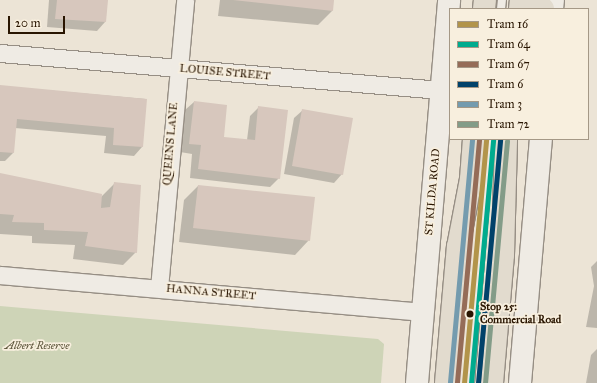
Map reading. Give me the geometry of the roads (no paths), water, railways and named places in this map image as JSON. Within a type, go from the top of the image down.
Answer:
[{"type":"main road","name":"ST KILDA ROAD","points":[[417,383],[446,91],[449,0]]},
{"type":"main road","points":[[535,0],[542,8]]},
{"type":"main road","points":[[446,383],[458,248],[471,179],[474,140]]},
{"type":"main road","points":[[492,383],[503,255],[506,140]]},
{"type":"main road","points":[[520,383],[541,140]]},
{"type":"street","name":"QUEENS LANE","points":[[159,288],[185,0]]},
{"type":"street","name":"LOUISE STREET","points":[[0,53],[446,91]]},
{"type":"street","name":"HANNA STREET","points":[[0,275],[423,312]]},
{"type":"lane","points":[[470,383],[490,140]]},
{"type":"tram line","name":"3","points":[[450,382],[472,140]]},
{"type":"tram line","name":"67","points":[[457,382],[479,140]]},
{"type":"tram line","name":"16","points":[[464,383],[486,140]]},
{"type":"tram line","name":"64","points":[[471,383],[493,140]]},
{"type":"tram line","name":"6","points":[[478,383],[500,140]]},
{"type":"tram line","name":"72","points":[[485,383],[507,141]]},
{"type":"place","name":"Stop 25: Commercial Road","points":[[470,314]]},
{"type":"park label","name":"Albert Reserve","points":[[37,346]]}]
